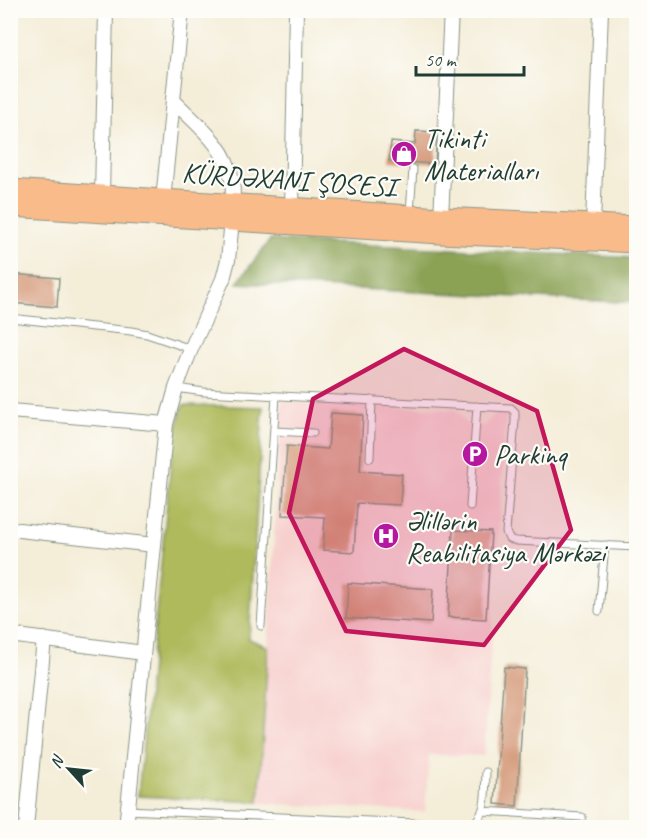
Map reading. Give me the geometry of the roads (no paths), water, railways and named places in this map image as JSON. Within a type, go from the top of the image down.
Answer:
[{"type":"main road","points":[[10,190],[163,200],[233,212],[440,233],[636,242]]},
{"type":"main road","points":[[10,206],[233,212],[292,208],[636,227]]},
{"type":"street","points":[[102,196],[106,10]]},
{"type":"street","points":[[163,200],[182,10]]},
{"type":"street","points":[[292,208],[296,10]]},
{"type":"street","points":[[441,218],[451,10]]},
{"type":"street","points":[[593,225],[601,10]]},
{"type":"street","points":[[126,828],[166,424],[191,349],[223,279],[228,260],[233,212],[232,179],[224,157],[215,142],[173,100]]},
{"type":"street","points":[[10,411],[166,424]]},
{"type":"street","points":[[10,529],[154,545]]},
{"type":"street","points":[[10,635],[143,653]]},
{"type":"street","points":[[26,828],[44,639]]},
{"type":"lane","points":[[410,216],[413,169]]},
{"type":"lane","points":[[10,318],[130,331],[147,334],[191,349]]},
{"type":"lane","points":[[177,388],[204,392],[511,408],[515,412],[506,532],[508,539],[636,547]]},
{"type":"lane","points":[[261,626],[276,396]]},
{"type":"lane","points":[[370,458],[372,400]]},
{"type":"lane","points":[[470,506],[477,406]]},
{"type":"lane","points":[[274,431],[313,433]]},
{"type":"lane","points":[[599,611],[605,545]]},
{"type":"lane","points":[[127,810],[459,825],[472,823],[482,811],[486,772]]},
{"type":"lane","points":[[482,811],[582,817]]},
{"type":"place","name":"Tikinti Materialları","points":[[404,154]]},
{"type":"place","name":"Parkinq","points":[[475,454]]},
{"type":"place","name":"Əlillərin Reabilitasiya Mərkəzi","points":[[386,536]]}]
